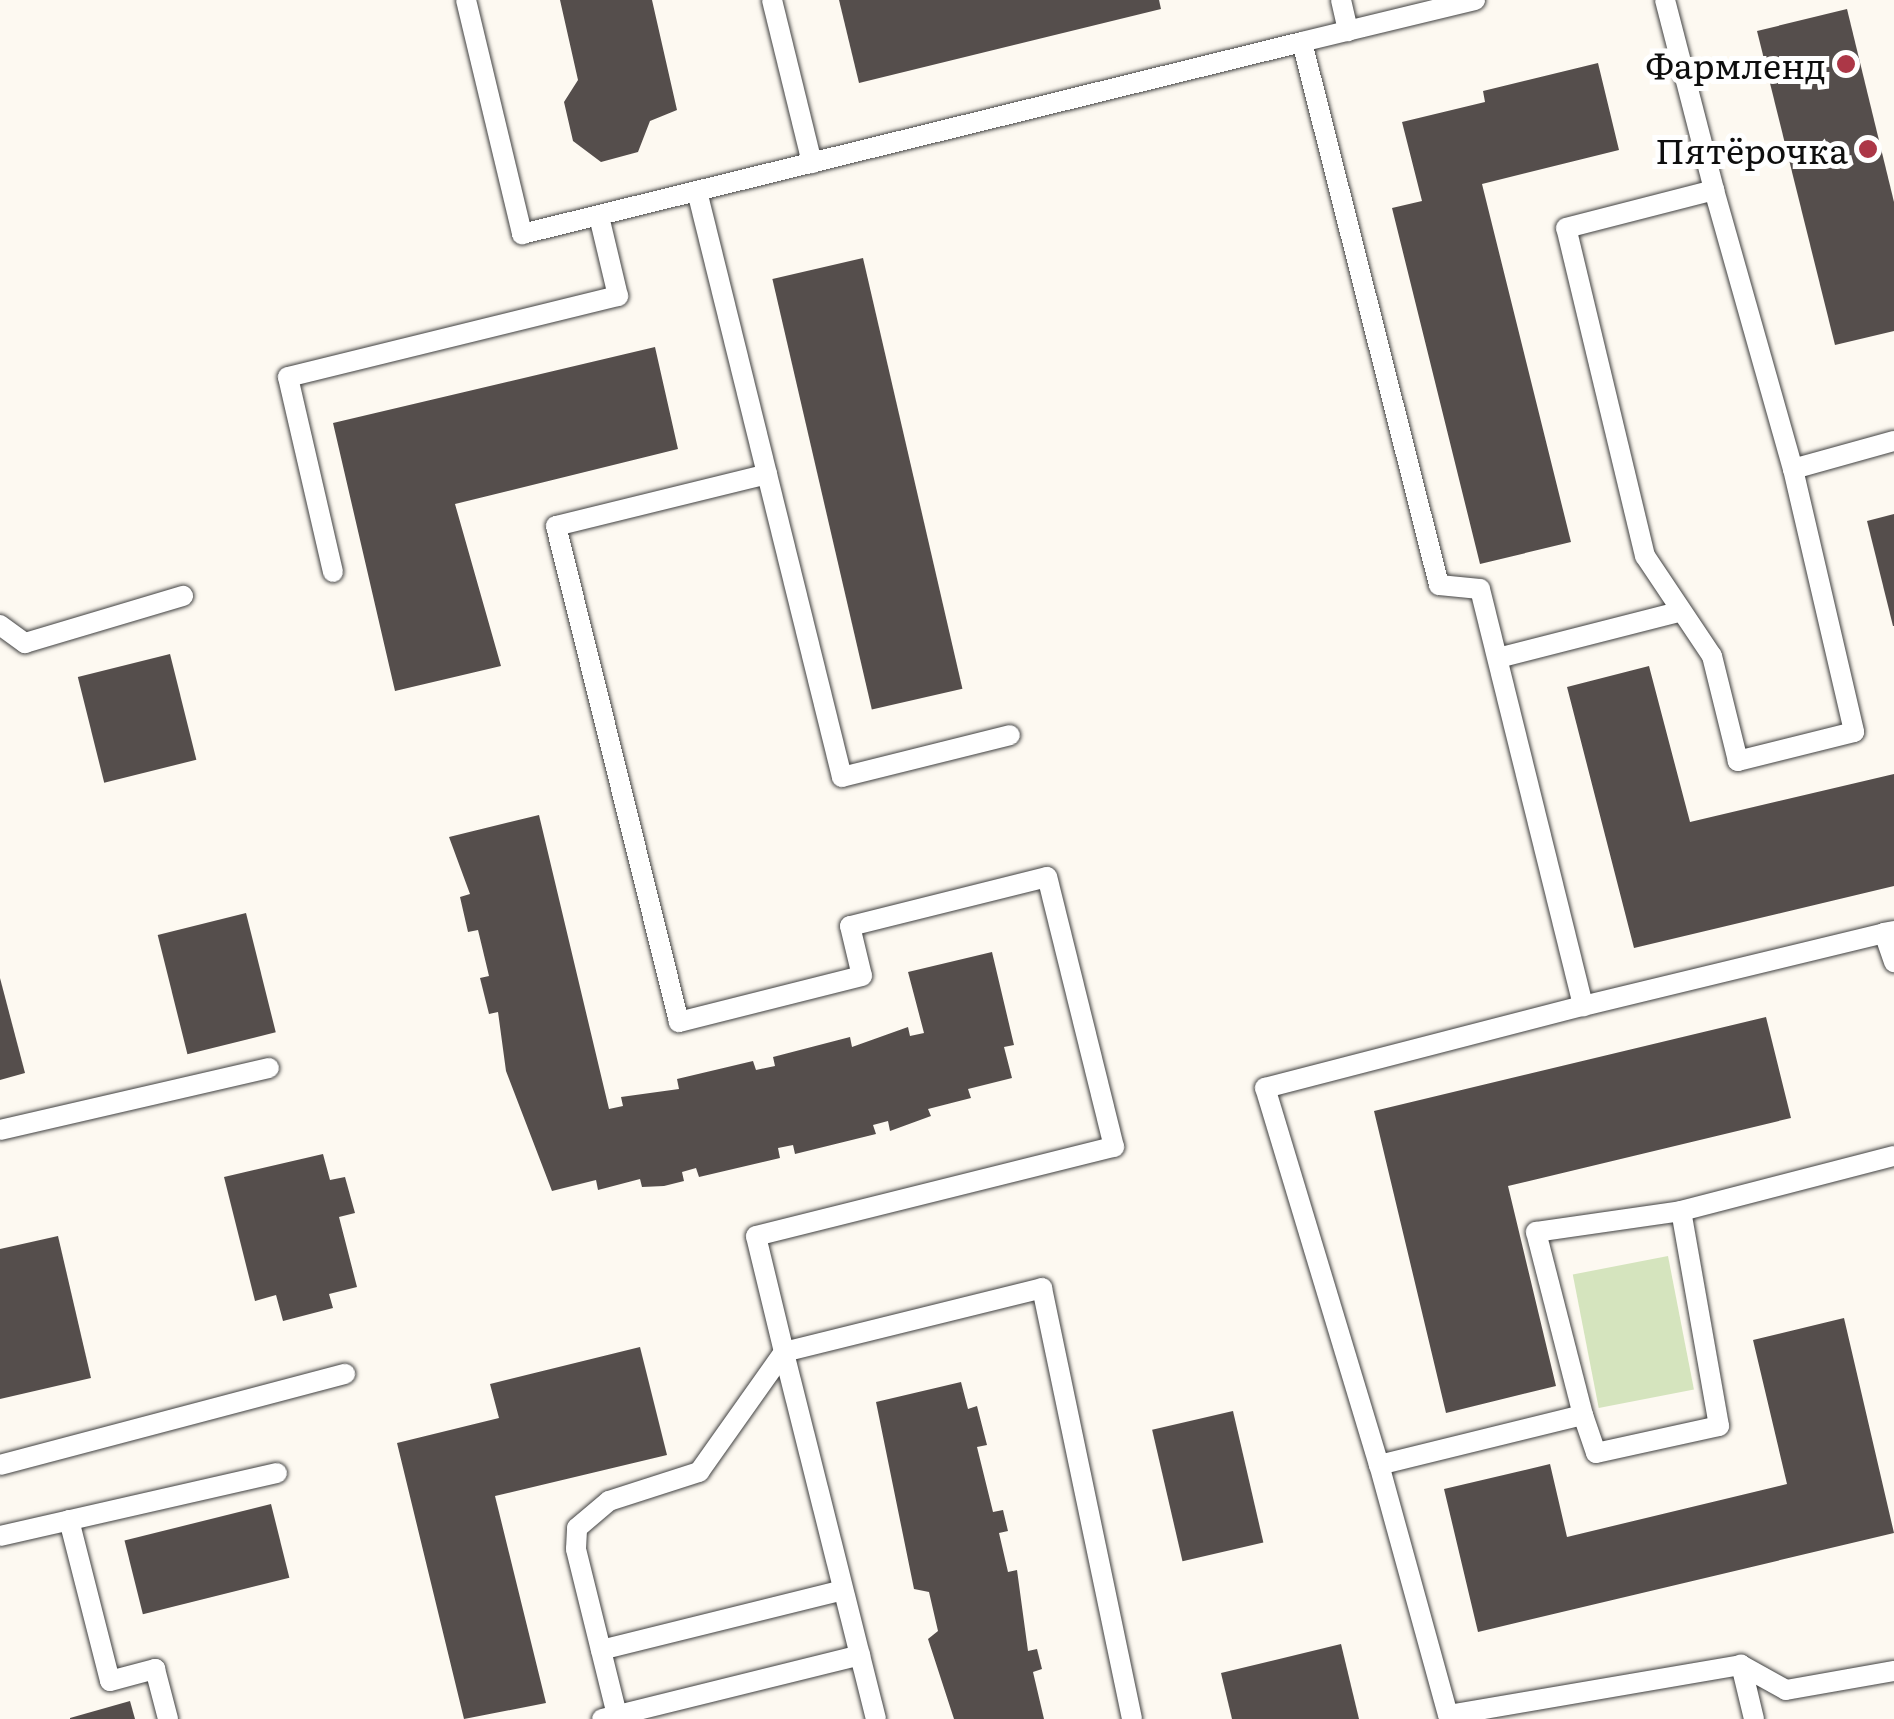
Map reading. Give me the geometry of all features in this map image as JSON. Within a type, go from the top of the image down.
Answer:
[{"type":"lane","points":[[466,0],[522,234],[1476,0]]},
{"type":"lane","points":[[772,0],[812,163]]},
{"type":"lane","points":[[1341,0],[1348,31]]},
{"type":"lane","points":[[1665,0],[1793,470],[1854,732],[1738,761],[1712,656],[1679,612],[1646,556],[1566,228],[1714,190]]},
{"type":"lane","points":[[1302,42],[1439,585],[1480,589],[1502,657],[1583,1006]]},
{"type":"lane","points":[[697,192],[842,777],[1010,736]]},
{"type":"lane","points":[[333,572],[288,378],[618,296],[600,216]]},
{"type":"lane","points":[[1793,470],[1894,442]]},
{"type":"lane","points":[[767,474],[556,526],[679,1022],[862,976],[850,926],[1047,877],[1114,1147],[756,1236],[876,1719]]},
{"type":"lane","points":[[0,625],[25,643],[183,596]]},
{"type":"lane","points":[[1502,657],[1679,612]]},
{"type":"lane","points":[[1894,962],[1889,932],[1265,1088],[1379,1464],[1448,1715],[1740,1665],[1786,1690],[1894,1672]]},
{"type":"lane","points":[[0,1130],[268,1068]]},
{"type":"lane","points":[[1682,1211],[1719,1426],[1596,1454],[1536,1232],[1682,1211],[1894,1156]]},
{"type":"lane","points":[[860,1655],[663,1712],[610,1717],[577,1528],[609,1501],[699,1472],[784,1352],[1042,1288],[1132,1719]]},
{"type":"lane","points":[[0,1465],[345,1374]]},
{"type":"lane","points":[[1379,1464],[1584,1414]]},
{"type":"lane","points":[[0,1536],[277,1473]]},
{"type":"lane","points":[[69,1520],[110,1680],[154,1669],[168,1719]]},
{"type":"lane","points":[[600,1650],[844,1590]]},
{"type":"lane","points":[[1740,1665],[1754,1719]]},
{"type":"green space","points":[[1668,1256],[1694,1390],[1599,1408],[1573,1275]]},
{"type":"building","points":[[560,0],[652,0],[677,110],[650,121],[638,152],[601,162],[573,141],[564,102],[578,80]]},
{"type":"building","points":[[839,0],[1159,0],[1161,9],[859,83]]},
{"type":"building","points":[[1847,9],[1894,202],[1894,331],[1835,345],[1757,31]]},
{"type":"building","points":[[1598,63],[1619,150],[1482,184],[1571,542],[1480,564],[1392,208],[1422,201],[1402,122],[1485,102],[1483,91]]},
{"type":"building","points":[[863,258],[962,689],[872,710],[772,279]]},
{"type":"building","points":[[655,347],[678,449],[455,504],[501,666],[395,691],[333,423]]},
{"type":"building","points":[[1894,514],[1894,626],[1893,626],[1867,521]]},
{"type":"building","points":[[170,654],[196,760],[104,783],[78,677]]},
{"type":"building","points":[[1649,666],[1690,822],[1894,774],[1894,886],[1634,948],[1567,687]]},
{"type":"building","points":[[539,815],[609,1109],[623,1106],[621,1097],[679,1089],[677,1079],[753,1061],[756,1070],[775,1066],[773,1057],[850,1037],[852,1047],[908,1027],[910,1036],[924,1033],[908,972],[992,952],[1014,1045],[1004,1047],[1012,1078],[968,1089],[971,1098],[928,1109],[931,1116],[890,1131],[888,1121],[873,1125],[876,1134],[795,1154],[793,1145],[778,1148],[780,1158],[699,1177],[696,1168],[682,1172],[684,1181],[664,1186],[642,1187],[640,1179],[598,1190],[596,1180],[552,1191],[506,1071],[498,1012],[489,1014],[480,978],[489,976],[478,930],[468,932],[460,897],[470,894],[449,837]]},
{"type":"building","points":[[246,913],[276,1032],[187,1054],[158,935]]},
{"type":"building","points":[[0,978],[25,1073],[0,1080]]},
{"type":"building","points":[[1766,1017],[1791,1118],[1508,1186],[1556,1386],[1446,1413],[1374,1111]]},
{"type":"building","points":[[323,1154],[330,1180],[345,1177],[355,1213],[339,1217],[357,1287],[329,1294],[333,1308],[283,1321],[276,1295],[255,1301],[224,1177]]},
{"type":"building","points":[[58,1236],[91,1378],[0,1399],[0,1249]]},
{"type":"building","points":[[1844,1318],[1894,1533],[1478,1632],[1444,1489],[1550,1464],[1567,1537],[1787,1484],[1753,1340]]},
{"type":"building","points":[[640,1347],[667,1455],[495,1496],[546,1703],[464,1719],[397,1443],[499,1418],[490,1384]]},
{"type":"building","points":[[961,1382],[968,1409],[977,1406],[987,1445],[977,1447],[993,1512],[1003,1510],[1008,1531],[999,1533],[1008,1572],[1017,1570],[1028,1651],[1037,1649],[1042,1669],[1033,1672],[1044,1719],[954,1719],[928,1639],[938,1631],[929,1592],[914,1589],[876,1402]]},
{"type":"building","points":[[1233,1411],[1263,1543],[1182,1561],[1152,1430]]},
{"type":"building","points":[[271,1504],[289,1578],[143,1614],[124,1541]]},
{"type":"building","points":[[1341,1644],[1359,1719],[1232,1719],[1221,1673]]},
{"type":"building","points":[[130,1701],[135,1719],[70,1719],[70,1718]]},
{"type":"place","name":"Фармленд","points":[[1846,64]]},
{"type":"place","name":"Пятёрочка","points":[[1868,149]]}]
